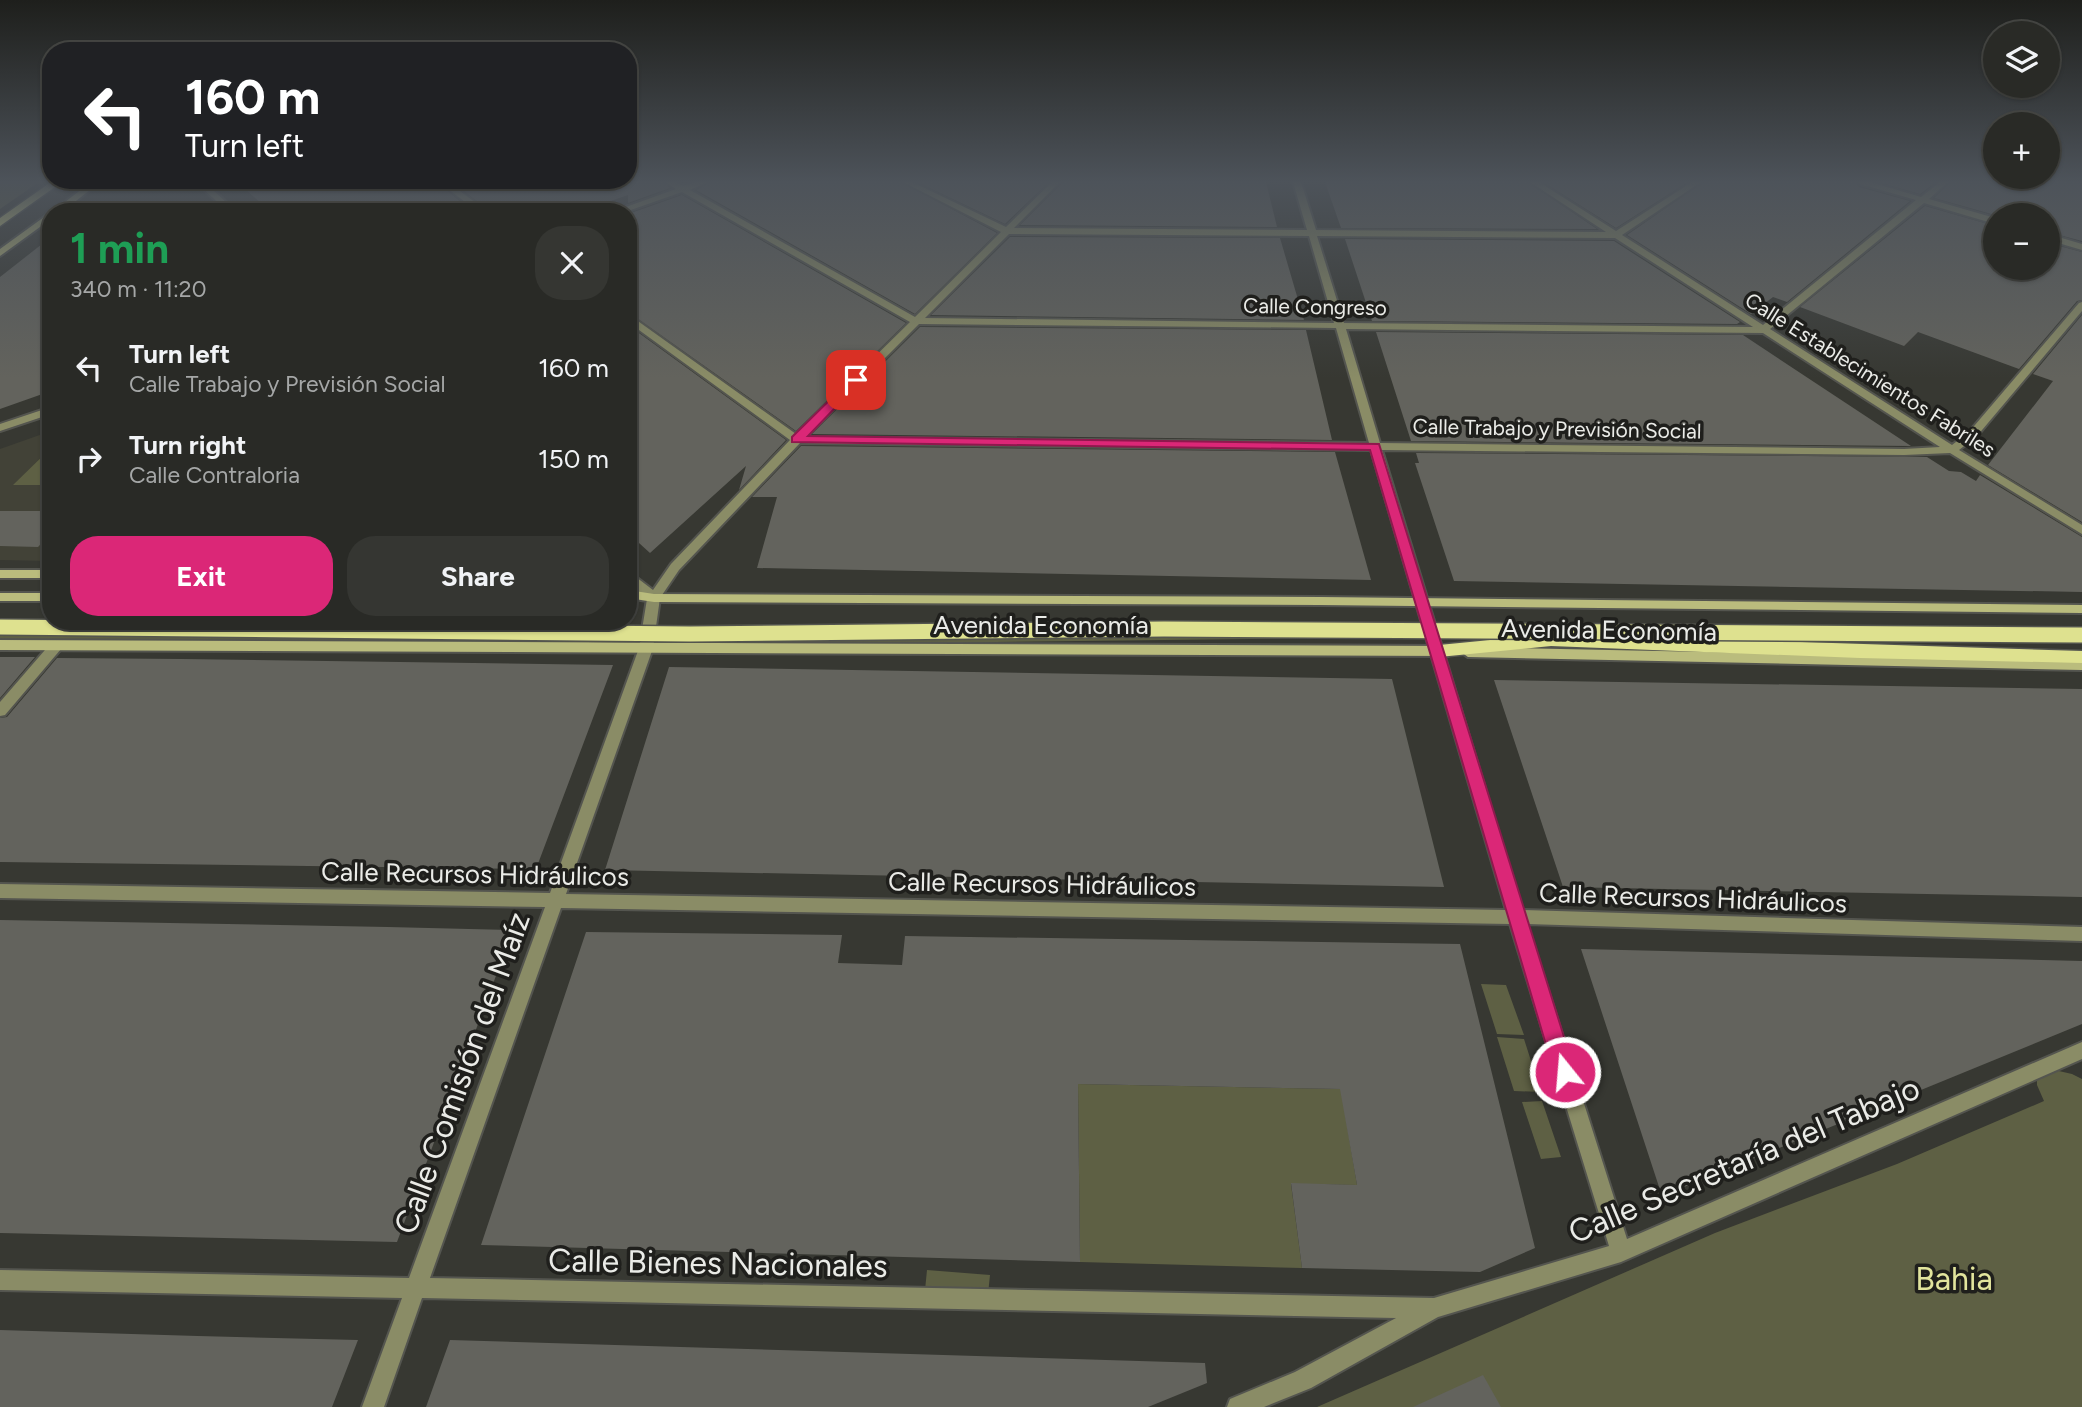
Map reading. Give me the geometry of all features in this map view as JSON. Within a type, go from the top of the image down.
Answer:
[{"type":"main road","points":[[0,574],[42,575]]},
{"type":"main road","points":[[0,597],[42,597]]},
{"type":"main road","name":"Avenida Economía","points":[[637,597],[2082,609]]},
{"type":"main road","points":[[0,627],[42,627]]},
{"type":"main road","points":[[290,630],[677,634],[1164,629],[2082,635]]},
{"type":"main road","points":[[1439,651],[1551,640],[1860,652],[2082,657]]},
{"type":"main road","name":"Avenida Economía","points":[[0,645],[1439,651],[2082,665]]},
{"type":"street","name":"Calle Congreso","points":[[786,248],[915,321],[1763,330]]},
{"type":"street","points":[[637,583],[654,598],[675,567],[797,440],[990,248]]},
{"type":"street","points":[[1318,248],[1516,917],[1622,1252]]},
{"type":"street","name":"Calle Establecimientos Fabriles","points":[[1636,248],[2082,530]]},
{"type":"street","points":[[1763,330],[1864,248]]},
{"type":"street","points":[[1952,450],[1973,434],[2082,305]]},
{"type":"street","points":[[637,324],[797,440]]},
{"type":"street","points":[[0,428],[42,414]]},
{"type":"street","name":"Calle Trabajo y Previsión Social","points":[[797,440],[1904,452],[1952,450]]},
{"type":"street","name":"Calle Comisión del Maíz","points":[[373,1407],[646,648],[654,598]]},
{"type":"street","points":[[0,711],[56,646]]},
{"type":"street","name":"Calle Recursos Hidráulicos","points":[[0,891],[1516,917],[2082,934]]},
{"type":"street","name":"Calle Secretaría del Tabajo","points":[[1238,1407],[1303,1380],[1434,1308],[1622,1252],[2082,1050]]},
{"type":"street","name":"Calle Bienes Nacionales","points":[[0,1280],[1434,1308]]},
{"type":"shaded area","points":[[42,434],[42,561],[0,560],[0,449]]},
{"type":"green space","points":[[42,457],[42,485],[13,485]]},
{"type":"green space","points":[[0,619],[42,619],[42,630],[637,630],[637,625],[1430,623],[1434,637],[636,646],[0,639]]},
{"type":"green space","points":[[1481,984],[1506,985],[1524,1035],[1497,1034]]},
{"type":"green space","points":[[1497,1037],[1524,1039],[1541,1092],[1514,1091]]},
{"type":"green space","name":"Bahia","points":[[2050,1069],[2082,1079],[2082,1407],[1317,1407],[1715,1233],[1897,1164],[2044,1101],[2037,1078]]},
{"type":"green space","points":[[1078,1084],[1341,1089],[1357,1185],[1291,1184],[1302,1268],[1080,1262]]},
{"type":"green space","points":[[1542,1101],[1561,1157],[1541,1159],[1522,1102]]},
{"type":"green space","points":[[927,1270],[990,1275],[987,1304],[924,1300]]},
{"type":"building","points":[[37,248],[42,248],[42,394],[0,409],[0,277]]},
{"type":"building","points":[[637,248],[774,248],[906,323],[796,431],[637,318]]},
{"type":"building","points":[[798,248],[982,248],[915,314]]},
{"type":"building","points":[[999,248],[1283,248],[1304,320],[931,315]]},
{"type":"building","points":[[1348,248],[1624,248],[1740,322],[1737,324],[1372,321]]},
{"type":"building","points":[[1647,248],[1853,248],[1787,302],[1773,297],[1751,314]]},
{"type":"building","points":[[1873,248],[1983,248],[1983,280],[2060,280],[2060,248],[2082,252],[2082,300],[2077,301],[2019,369],[1918,332],[1904,346],[1800,307]]},
{"type":"building","points":[[2082,315],[2082,522],[1988,465],[2053,381],[2033,374]]},
{"type":"building","points":[[920,327],[1306,330],[1332,440],[812,434]]},
{"type":"building","points":[[637,332],[786,440],[739,490],[746,466],[650,553],[637,541]]},
{"type":"building","points":[[1376,332],[1743,335],[1911,446],[1411,441]]},
{"type":"building","points":[[801,446],[1335,452],[1371,580],[757,568],[777,497],[752,497]]},
{"type":"building","points":[[1416,453],[1927,457],[1949,471],[1961,472],[1976,481],[1980,475],[2082,537],[2082,592],[1454,581],[1415,463],[1419,463]]},
{"type":"building","points":[[0,511],[42,511],[42,543],[38,547],[0,546]]},
{"type":"building","points":[[0,657],[35,657],[0,698]]},
{"type":"building","points":[[57,658],[613,665],[536,869],[0,862],[0,718],[7,717]]},
{"type":"building","points":[[669,667],[1392,679],[1444,887],[1039,879],[1023,881],[1008,878],[605,870]]},
{"type":"building","points":[[1494,680],[2082,689],[2082,897],[1563,887]]},
{"type":"building","points":[[0,920],[513,930],[397,1242],[0,1233]]},
{"type":"building","points":[[586,932],[842,935],[838,963],[902,965],[905,936],[1460,944],[1535,1248],[1480,1272],[1302,1268],[1291,1183],[1357,1185],[1340,1089],[1078,1084],[1080,1262],[481,1245]]},
{"type":"building","points":[[1581,949],[2082,961],[2082,1024],[1662,1196]]},
{"type":"building","points":[[0,1330],[358,1340],[332,1407],[0,1407]]},
{"type":"building","points":[[450,1340],[1205,1363],[1207,1383],[1148,1407],[426,1407]]},
{"type":"building","points":[[1483,1375],[1501,1407],[1413,1407]]},
{"type":"route","points":[[856,380],[797,440],[1375,446],[1565,1072]]}]
